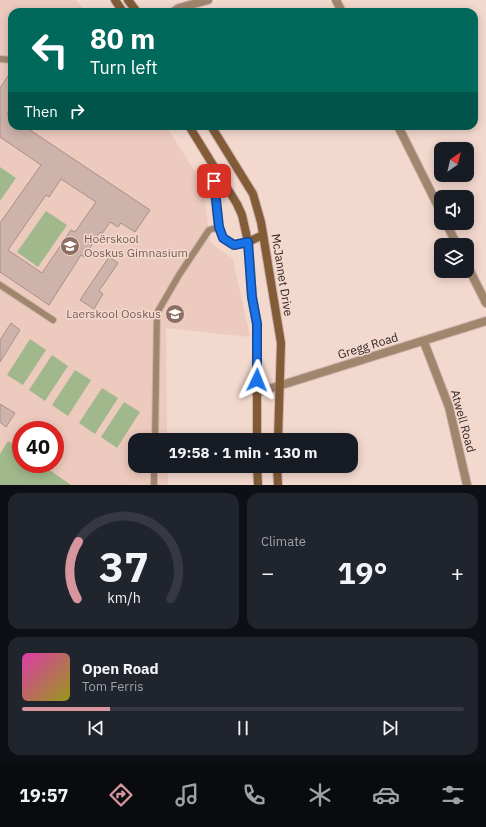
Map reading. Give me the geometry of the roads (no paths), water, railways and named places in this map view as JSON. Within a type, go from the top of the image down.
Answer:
[{"type":"street","points":[[179,8],[208,0]]},
{"type":"street","points":[[191,130],[226,185],[242,215],[248,242],[252,297],[257,324],[257,433]]},
{"type":"street","name":"McJannet Drive","points":[[213,130],[252,194],[263,235],[281,344],[278,433]]},
{"type":"street","points":[[400,130],[434,198]]},
{"type":"street","points":[[248,242],[263,235]]},
{"type":"street","points":[[474,278],[486,303]]},
{"type":"street","name":"Gregg Road","points":[[256,393],[281,384],[424,342],[486,321]]},
{"type":"street","name":"Atwell Road","points":[[424,342],[449,407],[467,485]]},
{"type":"street","points":[[257,473],[258,485]]},
{"type":"street","points":[[277,473],[278,485]]},
{"type":"lane","points":[[214,168],[219,227],[223,238],[234,245],[248,242]]},
{"type":"lane","points":[[155,433],[157,313],[179,274],[209,230],[219,227]]},
{"type":"lane","points":[[0,285],[53,320]]},
{"type":"lane","points":[[154,473],[154,485]]},
{"type":"place","name":"Hoërskool Ooskus Gimnasium","points":[[70,246]]},
{"type":"place","name":"Laerskool Ooskus","points":[[175,314]]}]
